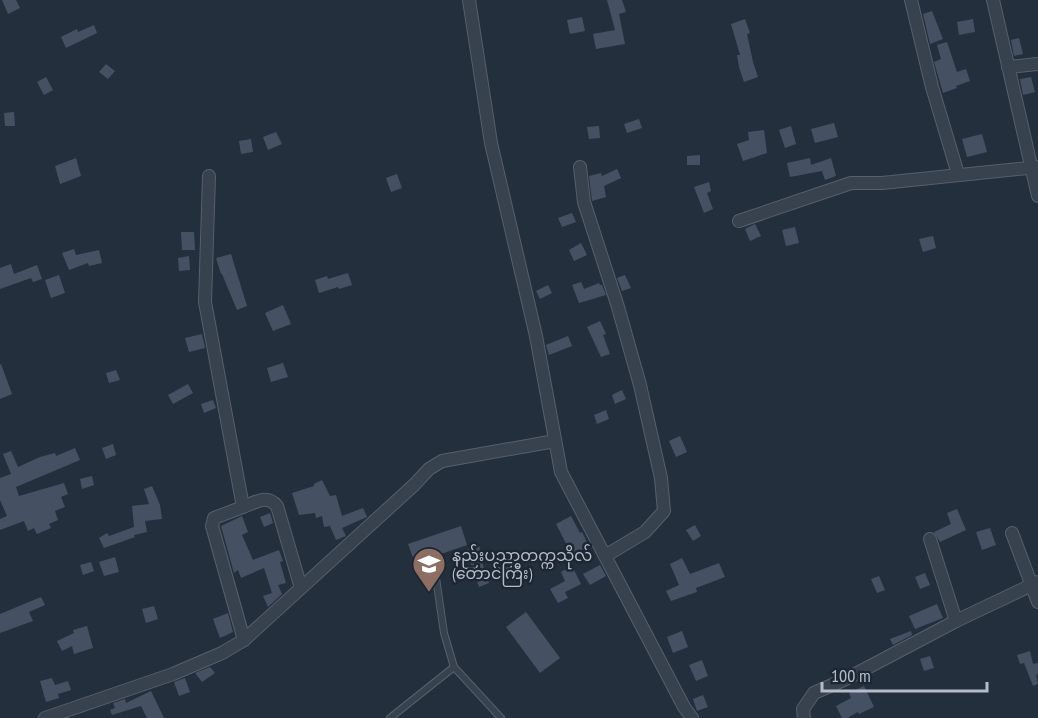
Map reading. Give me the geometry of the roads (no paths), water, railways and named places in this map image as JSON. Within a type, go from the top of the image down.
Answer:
[{"type":"street","points":[[469,0],[491,143],[537,336],[561,472],[684,707],[692,718]]},
{"type":"street","points":[[911,0],[929,76],[958,174]]},
{"type":"street","points":[[993,0],[1034,166],[1038,196]]},
{"type":"street","points":[[1008,67],[1038,64]]},
{"type":"street","points":[[739,221],[851,183],[882,183],[1034,166]]},
{"type":"street","points":[[580,167],[584,202],[640,385],[661,478],[664,511],[645,532],[605,556]]},
{"type":"street","points":[[209,176],[205,302],[243,507]]},
{"type":"street","points":[[45,718],[173,674],[222,653],[244,640],[429,469],[442,461],[555,441]]},
{"type":"street","points":[[244,640],[212,526],[214,518],[266,498],[272,500],[278,506],[300,588]]},
{"type":"street","points":[[1012,533],[1035,584],[1038,602]]},
{"type":"street","points":[[930,539],[956,621]]},
{"type":"street","points":[[804,718],[803,709],[814,693],[1035,584]]},
{"type":"lane","points":[[436,578],[444,633],[454,667],[501,718]]},
{"type":"lane","points":[[390,718],[454,667]]},
{"type":"place","name":"နည်းပညာတက္ကသိုလ် (တောင်ကြီး)","points":[[429,593]]}]
